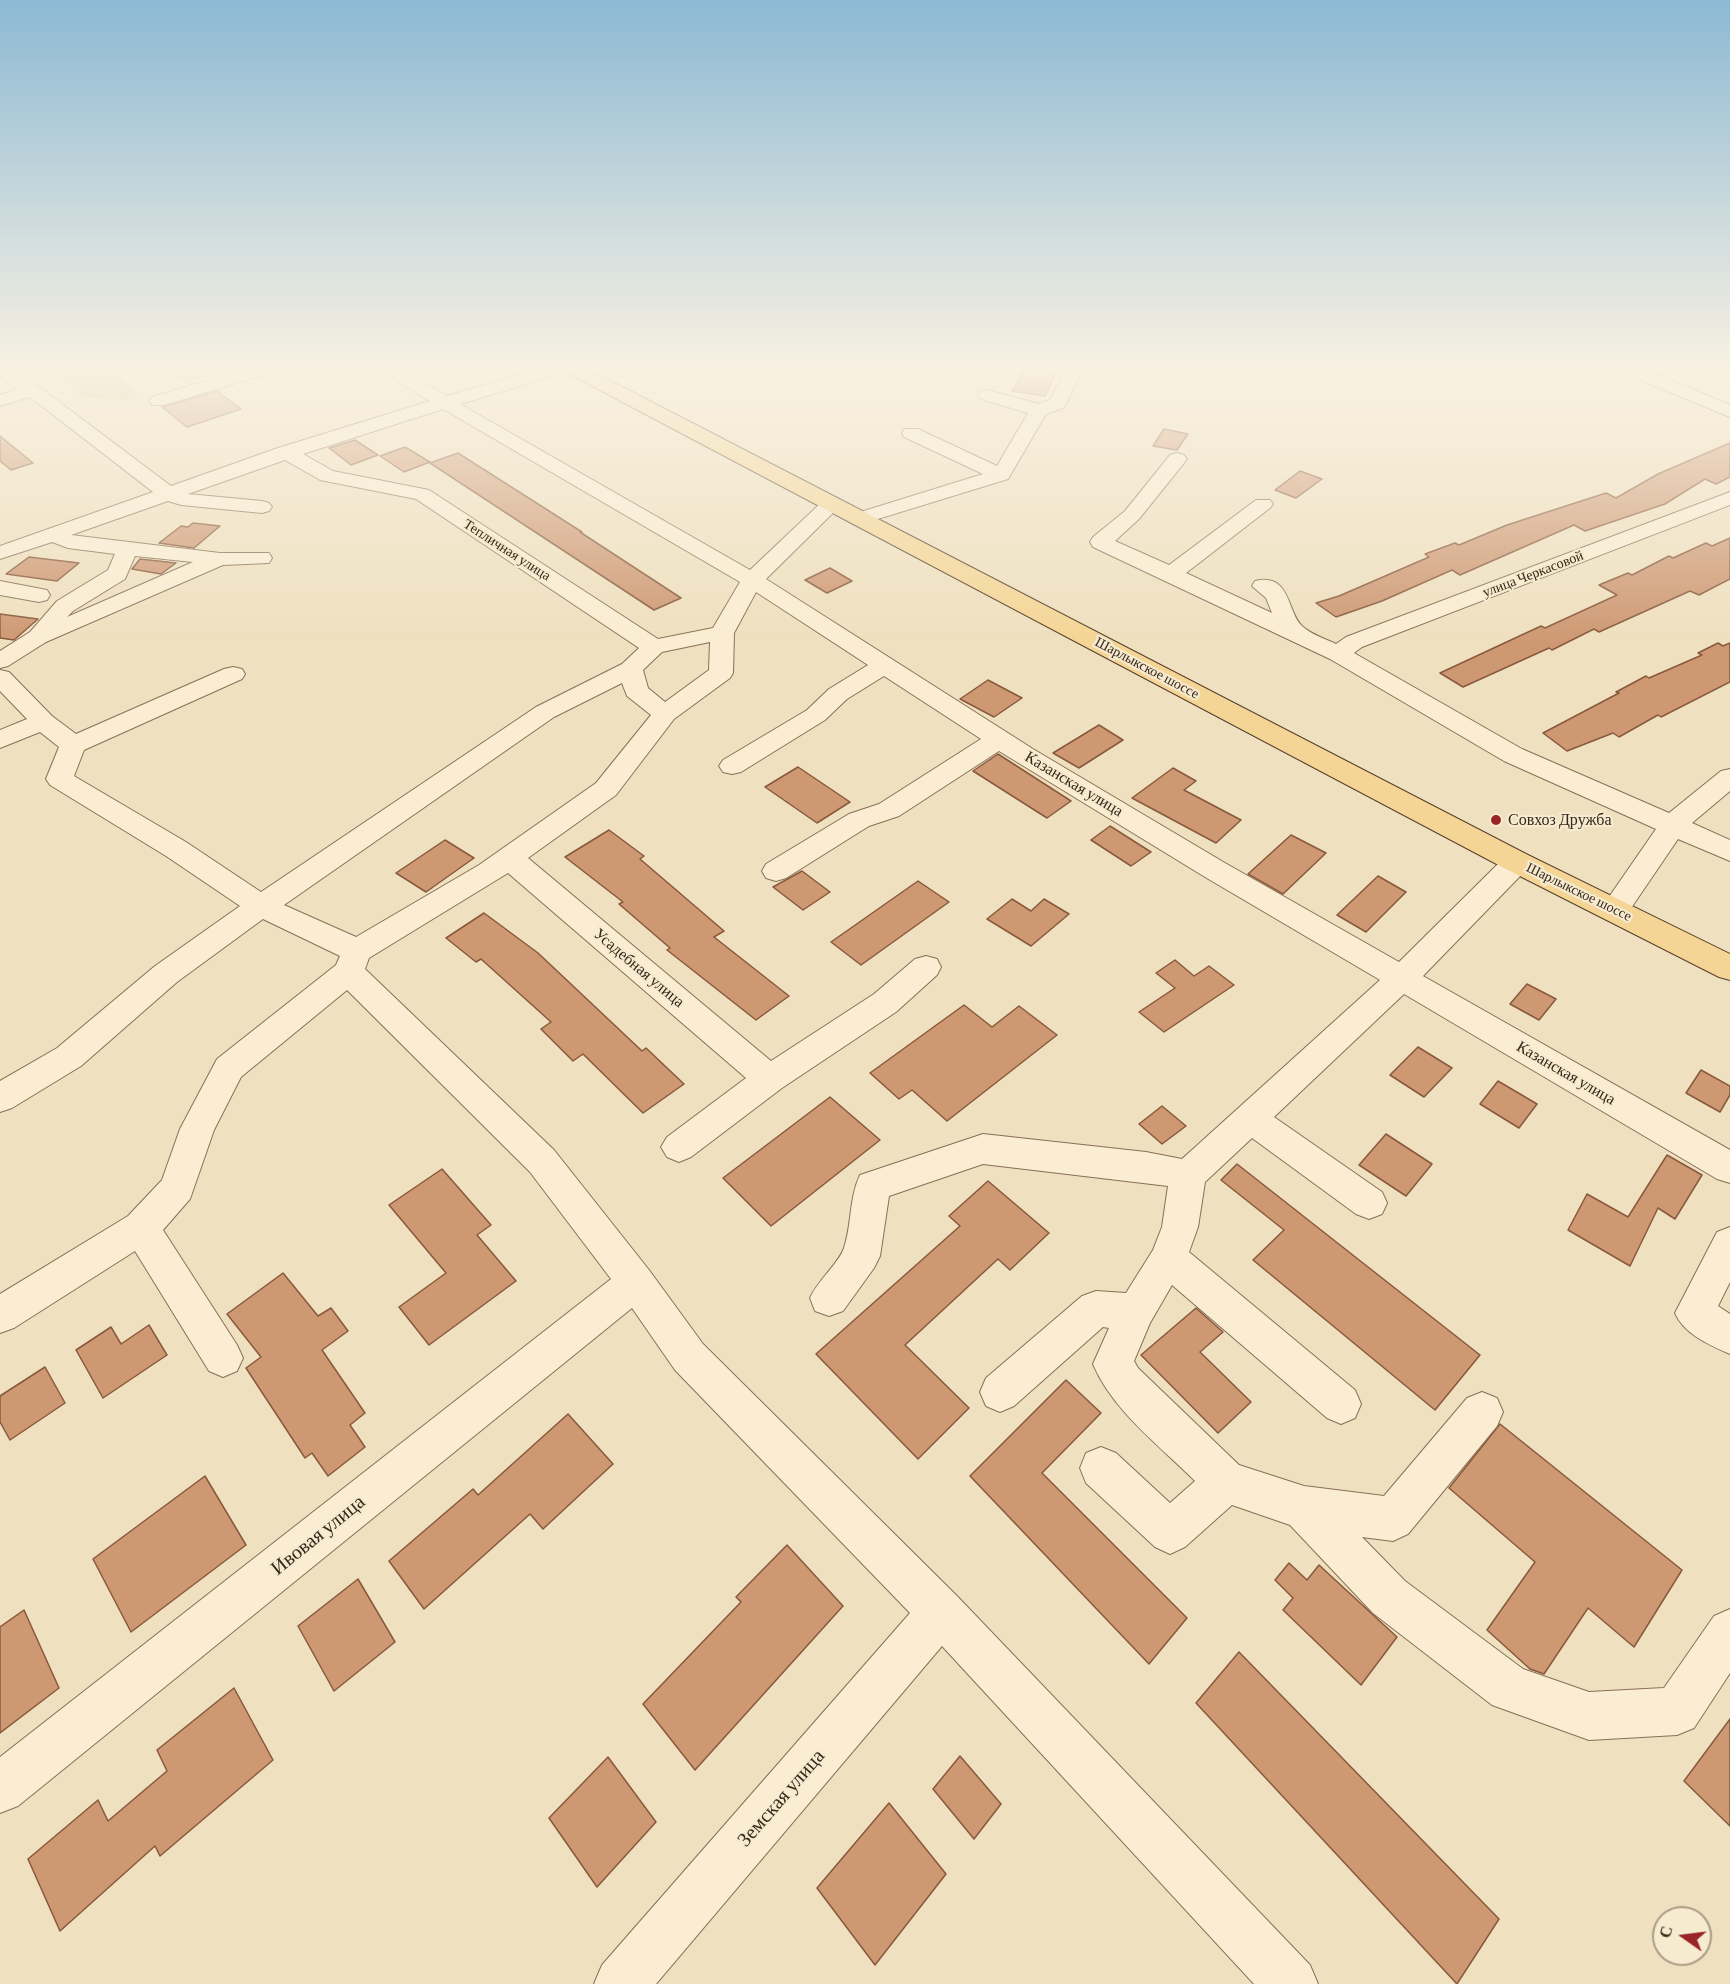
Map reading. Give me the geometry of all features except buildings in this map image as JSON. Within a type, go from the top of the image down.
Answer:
[{"type":"main road","name":"Шарлыкское шоссе","points":[[745,458],[1517,862],[1730,968]]},
{"type":"street","points":[[120,458],[167,494],[181,499],[262,507]]},
{"type":"street","points":[[0,553],[269,458]]},
{"type":"street","name":"Тепличная улица","points":[[295,458],[327,476],[422,494],[654,646]]},
{"type":"street","name":"Казанская улица","points":[[540,458],[752,580],[999,739],[1215,870],[1730,1168]]},
{"type":"street","points":[[963,458],[1002,476]]},
{"type":"street","points":[[861,518],[1002,476],[1012,458]]},
{"type":"street","points":[[1177,459],[1132,515],[1101,542],[1338,654],[1512,754],[1730,851]]},
{"type":"street","name":"улица Черкасовой","points":[[1338,654],[1354,642],[1730,498]]},
{"type":"street","points":[[0,1315],[141,1228],[177,1188],[197,1130],[229,1068],[352,961],[509,858],[606,789],[665,714],[721,673],[723,633],[752,580],[832,503]]},
{"type":"street","points":[[1171,574],[1263,504]]},
{"type":"street","points":[[54,534],[68,542],[220,559],[261,558]]},
{"type":"street","points":[[38,637],[65,606],[117,574],[128,547]]},
{"type":"street","points":[[0,661],[38,637],[220,559]]},
{"type":"street","points":[[117,574],[128,584],[154,588]]},
{"type":"street","points":[[1263,586],[1276,595],[1291,630]]},
{"type":"street","points":[[0,588],[39,595]]},
{"type":"street","points":[[0,1098],[69,1057],[166,974],[261,906],[545,712],[631,669],[654,646],[723,633]]},
{"type":"street","points":[[732,766],[816,715],[838,694],[885,665]]},
{"type":"street","points":[[631,669],[636,690],[665,714]]},
{"type":"street","points":[[233,674],[73,745],[59,779],[176,849],[261,906],[352,961],[542,1161],[636,1282],[689,1356],[941,1612],[1290,1984]]},
{"type":"street","points":[[0,677],[43,721],[73,745]]},
{"type":"street","points":[[0,740],[43,721]]},
{"type":"street","points":[[776,871],[859,820],[889,810],[999,739]]},
{"type":"street","points":[[1615,910],[1672,826],[1730,777]]},
{"type":"street","name":"Усадебная улица","points":[[509,858],[770,1079]]},
{"type":"street","points":[[1482,1412],[1393,1519],[1304,1508],[1226,1482],[1124,1382],[1113,1364],[1136,1312],[1168,1258],[1180,1227],[1188,1175],[1402,978],[1517,862]]},
{"type":"street","points":[[678,1147],[770,1079],[885,1003],[926,967]]},
{"type":"street","points":[[1239,1128],[1369,1203]]},
{"type":"street","points":[[828,1298],[861,1256],[873,1186],[983,1149],[1146,1167],[1188,1175]]},
{"type":"street","points":[[141,1228],[223,1358]]},
{"type":"street","points":[[1730,1244],[1694,1313],[1730,1335]]},
{"type":"street","points":[[1168,1258],[1341,1404]]},
{"type":"street","name":"Ивовая улица","points":[[0,1788],[636,1282]]},
{"type":"street","points":[[1000,1392],[1096,1309],[1136,1312]]},
{"type":"street","points":[[1101,1467],[1170,1532],[1226,1482]]},
{"type":"street","points":[[1304,1508],[1389,1597],[1509,1688],[1589,1716],[1677,1711],[1730,1632]]},
{"type":"street","name":"Земская улица","points":[[621,1984],[941,1612]]},
{"type":"place","name":"Совхоз Дружба","points":[[1496,820]]}]
